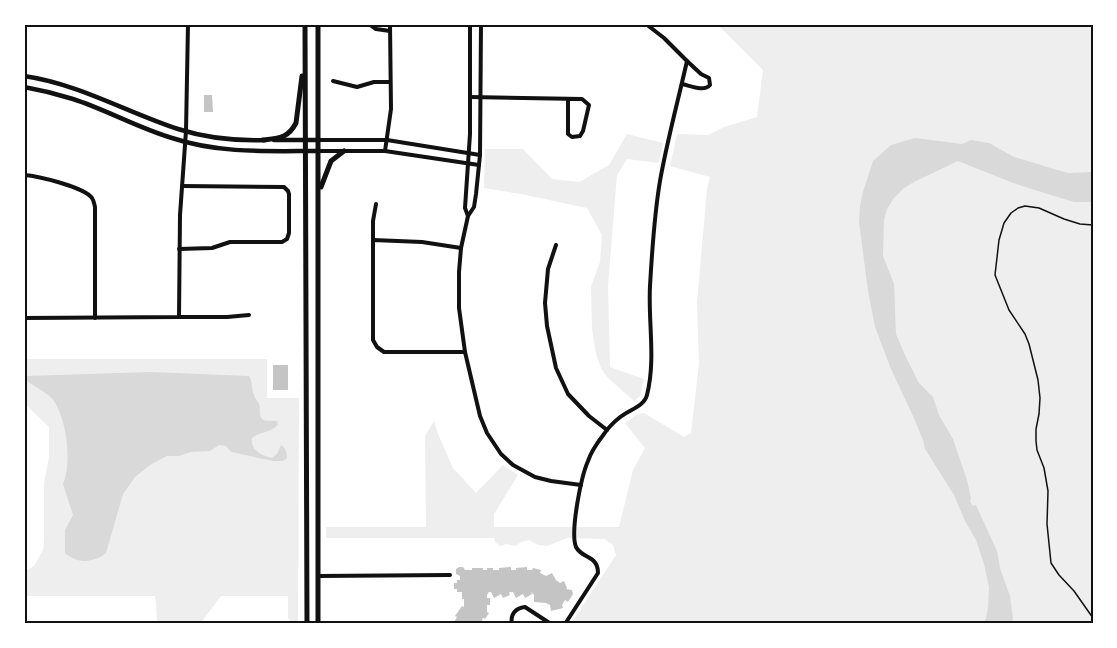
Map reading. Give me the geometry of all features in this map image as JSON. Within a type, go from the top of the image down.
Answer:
[{"type":"main road","points":[[305,24],[307,624]]},
{"type":"main road","points":[[318,24],[318,624]]},
{"type":"main road","points":[[263,140],[286,136],[296,123],[306,51]]},
{"type":"main road","points":[[319,192],[331,161],[344,151]]},
{"type":"street","points":[[180,317],[179,249],[186,131],[188,24]]},
{"type":"street","points":[[369,24],[376,29],[390,31]]},
{"type":"street","points":[[385,152],[391,109],[390,24]]},
{"type":"street","points":[[468,216],[465,208],[469,153],[470,24]]},
{"type":"street","points":[[481,24],[480,155],[474,207],[468,216],[461,248],[459,279],[459,308],[465,352],[480,416],[492,442],[501,454],[513,465],[536,477],[581,485]]},
{"type":"street","points":[[646,24],[701,74],[709,78],[710,85],[704,89],[682,84]]},
{"type":"street","points":[[566,624],[598,573],[595,562],[576,546],[574,531],[581,485],[588,460],[607,430],[620,417],[642,404],[647,395],[652,355],[650,286],[660,181],[687,61]]},
{"type":"street","points":[[24,76],[59,84],[168,126],[218,138],[387,140],[480,155]]},
{"type":"street","points":[[333,81],[357,87],[374,82],[390,82]]},
{"type":"street","points":[[24,87],[58,94],[160,134],[204,146],[241,151],[385,152],[479,165]]},
{"type":"street","points":[[470,97],[582,99],[589,105],[580,136],[572,137],[567,134],[567,99]]},
{"type":"street","points":[[98,109],[102,99]]},
{"type":"street","points":[[24,175],[55,181],[87,194],[94,201],[95,318]]},
{"type":"street","points":[[179,249],[212,248],[230,242],[282,242],[289,233],[289,194],[284,187],[182,186]]},
{"type":"street","points":[[376,204],[373,240],[374,340],[377,347],[384,352],[465,352]]},
{"type":"street","points":[[373,240],[422,242],[461,248]]},
{"type":"street","points":[[556,245],[548,269],[545,303],[547,326],[556,368],[568,394],[589,416],[607,430]]},
{"type":"street","points":[[24,318],[249,315]]},
{"type":"street","points":[[306,439],[317,439]]},
{"type":"street","points":[[318,576],[450,575]]},
{"type":"street","points":[[512,624],[511,619],[514,612],[525,607],[551,624]]},
{"type":"path","points":[[1093,225],[1064,219],[1039,208],[1025,206],[1018,208],[1004,223],[999,240],[995,275],[1009,310],[1020,325],[1029,344],[1038,380],[1040,398],[1036,441],[1048,491],[1047,525],[1051,562],[1093,618]]},
{"type":"shaded area","points":[[717,24],[1093,24],[1093,624],[571,624],[616,555],[613,545],[604,539],[567,538],[547,546],[538,545],[529,540],[516,546],[506,544],[500,546],[494,538],[326,538],[326,527],[426,527],[425,436],[434,421],[453,468],[476,493],[503,465],[518,475],[494,514],[494,527],[619,527],[633,470],[645,448],[625,423],[638,414],[644,413],[684,437],[691,433],[699,363],[697,302],[710,177],[670,166],[677,134],[708,135],[724,127],[757,117],[763,70]]},
{"type":"shaded area","points":[[627,134],[663,143],[659,163],[627,159],[617,175],[608,286],[610,367],[644,379],[640,396],[634,401],[607,377],[596,354],[592,329],[591,286],[600,262],[602,235],[587,208],[484,188],[485,149],[523,149],[552,179],[579,182],[609,165]]},
{"type":"shaded area","points":[[915,138],[962,144],[971,140],[989,143],[1014,157],[1068,173],[1093,172],[1093,202],[1074,202],[1013,183],[958,161],[904,188],[887,209],[884,220],[883,256],[894,284],[896,334],[919,383],[933,397],[939,415],[953,439],[967,480],[970,502],[973,506],[976,505],[997,551],[1000,568],[1010,596],[1012,624],[983,624],[988,608],[989,587],[976,540],[954,495],[925,449],[875,327],[859,222],[860,206],[873,161],[891,145]]},
{"type":"shaded area","points":[[24,359],[267,359],[267,398],[299,398],[298,624],[291,624],[288,618],[288,596],[221,596],[200,624],[157,624],[155,596],[24,596],[24,572],[34,566],[43,550],[44,483],[49,457],[49,427],[24,403]]},
{"type":"shaded area","points":[[150,372],[249,376],[254,396],[260,406],[262,419],[277,421],[278,424],[273,429],[252,438],[253,446],[261,454],[272,458],[277,454],[281,445],[286,451],[287,458],[283,461],[273,461],[231,452],[226,446],[219,445],[210,451],[167,456],[150,465],[135,477],[123,494],[106,553],[96,559],[86,561],[70,557],[65,553],[65,530],[73,515],[63,484],[68,454],[65,431],[54,401],[26,378],[27,376]]},
{"type":"building","points":[[204,95],[212,95],[213,112],[204,112]]},
{"type":"building","points":[[273,365],[288,365],[288,390],[273,390]]},
{"type":"building","points":[[459,567],[465,570],[493,568],[493,570],[499,570],[499,568],[511,567],[511,570],[516,570],[516,568],[527,567],[527,570],[532,570],[533,568],[541,570],[540,573],[546,576],[552,573],[560,583],[564,581],[566,589],[572,590],[573,594],[568,602],[565,600],[563,608],[551,611],[550,605],[534,602],[534,595],[531,592],[532,594],[525,598],[523,594],[516,598],[513,592],[509,592],[510,595],[503,598],[501,594],[494,598],[489,592],[487,598],[490,598],[490,605],[487,605],[487,612],[489,613],[485,619],[483,618],[482,624],[453,624],[457,617],[455,616],[462,606],[464,607],[462,592],[454,589],[454,583],[460,580],[460,576],[456,574],[456,569]]}]
